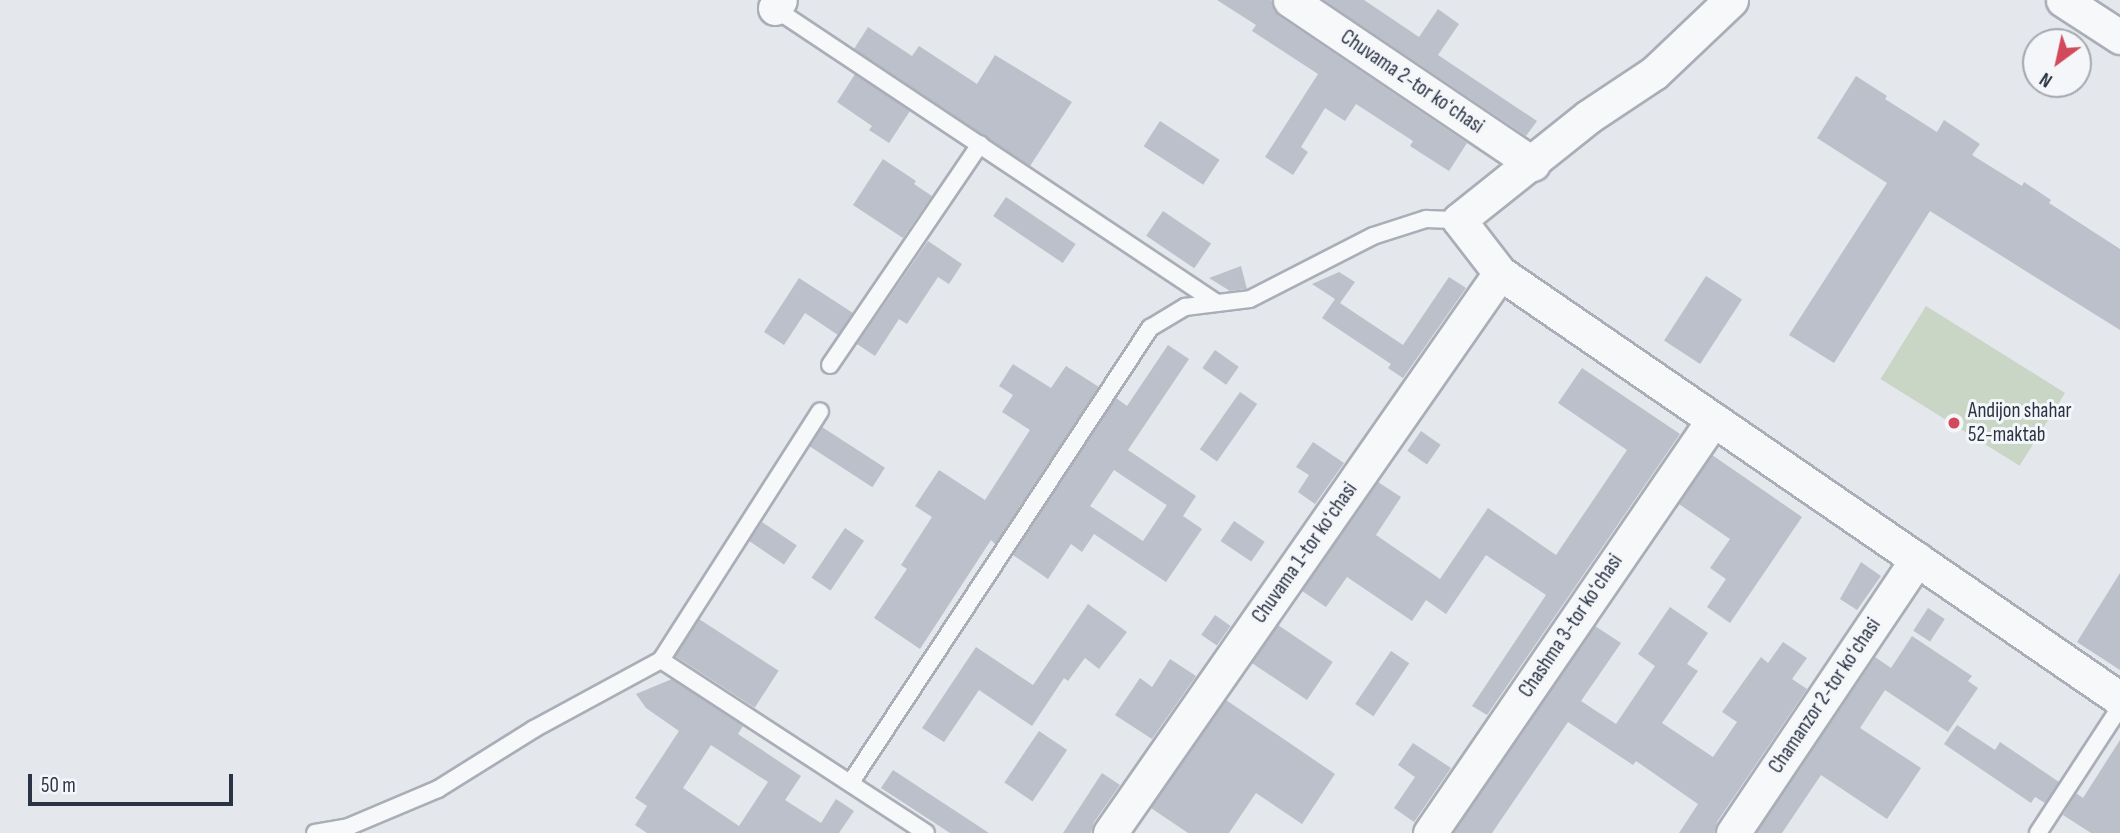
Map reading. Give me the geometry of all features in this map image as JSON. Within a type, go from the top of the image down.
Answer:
[{"type":"street","name":"Chuvama 2-tor koʻchasi","points":[[1290,0],[1533,164]]},
{"type":"street","points":[[1731,0],[1654,73],[1588,117],[1533,164],[1459,220],[1500,273],[2120,699]]},
{"type":"street","points":[[2063,0],[2120,37]]},
{"type":"street","name":"Chuvama 1-tor koʻchasi","points":[[1110,833],[1500,273]]},
{"type":"street","name":"Chashma 3-tor koʻchasi","points":[[1430,833],[1713,420]]},
{"type":"street","name":"Chamanzor 2-tor koʻchasi","points":[[1733,833],[1917,559]]},
{"type":"lane","points":[[772,3],[1217,303]]},
{"type":"lane","points":[[830,365],[980,144]]},
{"type":"lane","points":[[851,782],[1150,328],[1185,307],[1250,299],[1373,236],[1426,219],[1459,220]]},
{"type":"lane","points":[[315,833],[348,827],[438,789],[534,729],[661,660],[820,411]]},
{"type":"lane","points":[[661,660],[926,833]]},
{"type":"lane","points":[[2038,833],[2120,707]]},
{"type":"green space","points":[[1926,306],[2065,393],[2020,466],[1880,379]]},
{"type":"building","points":[[1217,0],[1271,0],[1279,16],[1467,143],[1449,171],[1410,146],[1413,141],[1356,104],[1345,121],[1325,108],[1301,147],[1308,152],[1293,175],[1265,157],[1318,74],[1252,31],[1256,25]]},
{"type":"building","points":[[1324,0],[1364,0],[1419,37],[1438,9],[1459,24],[1438,55],[1537,121],[1526,136]]},
{"type":"building","points":[[868,27],[912,56],[919,46],[977,84],[995,55],[1072,102],[1030,166],[854,49]]},
{"type":"building","points":[[855,74],[910,111],[889,143],[869,130],[872,126],[837,102]]},
{"type":"building","points":[[1856,76],[1887,96],[1885,99],[1937,132],[1944,120],[1980,144],[1972,155],[2022,186],[2024,182],[2051,200],[2049,203],[2120,249],[2120,330],[1930,211],[1834,363],[1789,335],[1887,183],[1817,138]]},
{"type":"building","points":[[1160,121],[1220,160],[1203,185],[1144,146]]},
{"type":"building","points":[[883,159],[916,181],[914,184],[932,196],[903,238],[853,205]]},
{"type":"building","points":[[1006,197],[1076,244],[1063,263],[993,216]]},
{"type":"building","points":[[1163,211],[1211,243],[1194,268],[1146,236]]},
{"type":"building","points":[[928,241],[962,264],[949,284],[938,277],[907,324],[899,319],[875,356],[857,344]]},
{"type":"building","points":[[1241,266],[1247,289],[1230,291],[1209,278]]},
{"type":"building","points":[[1339,272],[1355,282],[1340,303],[1403,345],[1449,277],[1466,288],[1403,378],[1388,368],[1391,364],[1322,318],[1335,299],[1312,284]]},
{"type":"building","points":[[1706,276],[1742,299],[1700,364],[1664,341]]},
{"type":"building","points":[[799,278],[853,313],[838,335],[805,313],[784,345],[764,332]]},
{"type":"building","points":[[1168,345],[1189,359],[1128,450],[1196,496],[1183,516],[1202,529],[1166,582],[1094,534],[1082,552],[1071,544],[1048,579],[1013,555],[1116,398],[1127,406]],"holes":[[[1114,470],[1167,505],[1143,541],[1090,506]]]},
{"type":"building","points":[[1215,350],[1239,367],[1226,385],[1202,368]]},
{"type":"building","points":[[1013,364],[1051,388],[1066,366],[1099,387],[995,544],[991,540],[920,649],[874,618],[907,569],[901,565],[932,517],[915,506],[939,470],[985,500],[1030,430],[1002,412],[1013,395],[999,386]]},
{"type":"building","points":[[1582,368],[1680,434],[1487,715],[1472,706],[1546,595],[1486,555],[1446,614],[1426,600],[1412,621],[1347,577],[1326,607],[1302,591],[1378,482],[1401,497],[1376,535],[1440,579],[1488,508],[1556,555],[1627,450],[1558,403]]},
{"type":"building","points":[[1240,392],[1257,404],[1217,461],[1200,449]]},
{"type":"building","points":[[822,427],[885,468],[872,487],[809,446]]},
{"type":"building","points":[[1421,431],[1441,445],[1427,464],[1407,451]]},
{"type":"building","points":[[1313,442],[1344,463],[1315,504],[1298,492],[1309,475],[1296,467]]},
{"type":"building","points":[[1712,455],[1802,517],[1730,623],[1707,607],[1726,579],[1710,568],[1730,539],[1679,504]]},
{"type":"building","points":[[1234,521],[1265,542],[1251,562],[1221,541]]},
{"type":"building","points":[[762,522],[797,545],[784,565],[749,541]]},
{"type":"building","points":[[845,528],[864,541],[831,591],[811,578]]},
{"type":"building","points":[[1861,562],[1881,576],[1857,610],[1840,599]]},
{"type":"building","points":[[2120,573],[2120,670],[2077,642]]},
{"type":"building","points":[[1088,604],[1127,632],[1099,669],[1085,658],[1068,681],[1064,678],[1032,726],[979,690],[944,742],[922,728],[976,647],[1033,685]]},
{"type":"building","points":[[1670,607],[1708,633],[1687,664],[1698,671],[1662,723],[1713,757],[1737,722],[1722,712],[1761,657],[1768,663],[1783,642],[1807,658],[1792,679],[1807,689],[1717,822],[1714,833],[1679,833],[1698,804],[1636,761],[1633,765],[1568,722],[1492,833],[1453,833],[1595,626],[1621,643],[1581,701],[1616,724],[1655,666],[1638,654]]},
{"type":"building","points":[[1928,608],[1945,619],[1930,642],[1913,631]]},
{"type":"building","points":[[1215,615],[1231,626],[1217,646],[1201,635]]},
{"type":"building","points":[[699,619],[779,671],[755,708],[675,656]]},
{"type":"building","points":[[1278,625],[1333,662],[1307,700],[1252,663]]},
{"type":"building","points":[[1912,636],[1972,676],[1968,681],[1978,688],[1948,732],[1885,690],[1860,728],[1921,768],[1887,819],[1821,775],[1782,833],[1756,833],[1875,657],[1891,668]]},
{"type":"building","points":[[1391,651],[1409,663],[1373,716],[1355,704]]},
{"type":"building","points":[[1170,659],[1196,676],[1152,739],[1115,715],[1140,678],[1152,687]]},
{"type":"building","points":[[672,679],[743,726],[738,734],[801,776],[785,800],[821,823],[836,799],[854,811],[839,833],[647,833],[635,825],[647,806],[635,798],[679,731],[646,708],[636,694]],"holes":[[[711,745],[768,782],[739,826],[683,788]]]},
{"type":"building","points":[[1226,700],[1335,774],[1302,824],[1256,793],[1229,833],[1188,833],[1151,808]]},
{"type":"building","points":[[1957,725],[1995,750],[2000,742],[2059,782],[2045,803],[2035,797],[2031,803],[1944,744]]},
{"type":"building","points":[[1039,731],[1067,750],[1033,801],[1004,782]]},
{"type":"building","points":[[2120,740],[2120,833],[2091,833],[2063,815],[2076,793],[2083,798]]},
{"type":"building","points":[[1413,743],[1451,768],[1414,822],[1394,808],[1415,777],[1398,765]]},
{"type":"building","points":[[893,770],[989,833],[950,833],[881,788]]},
{"type":"building","points":[[1102,773],[1120,785],[1094,822],[1091,833],[1063,833]]},
{"type":"place","name":"Andijon shahar 52-maktab","points":[[1954,423]]}]
